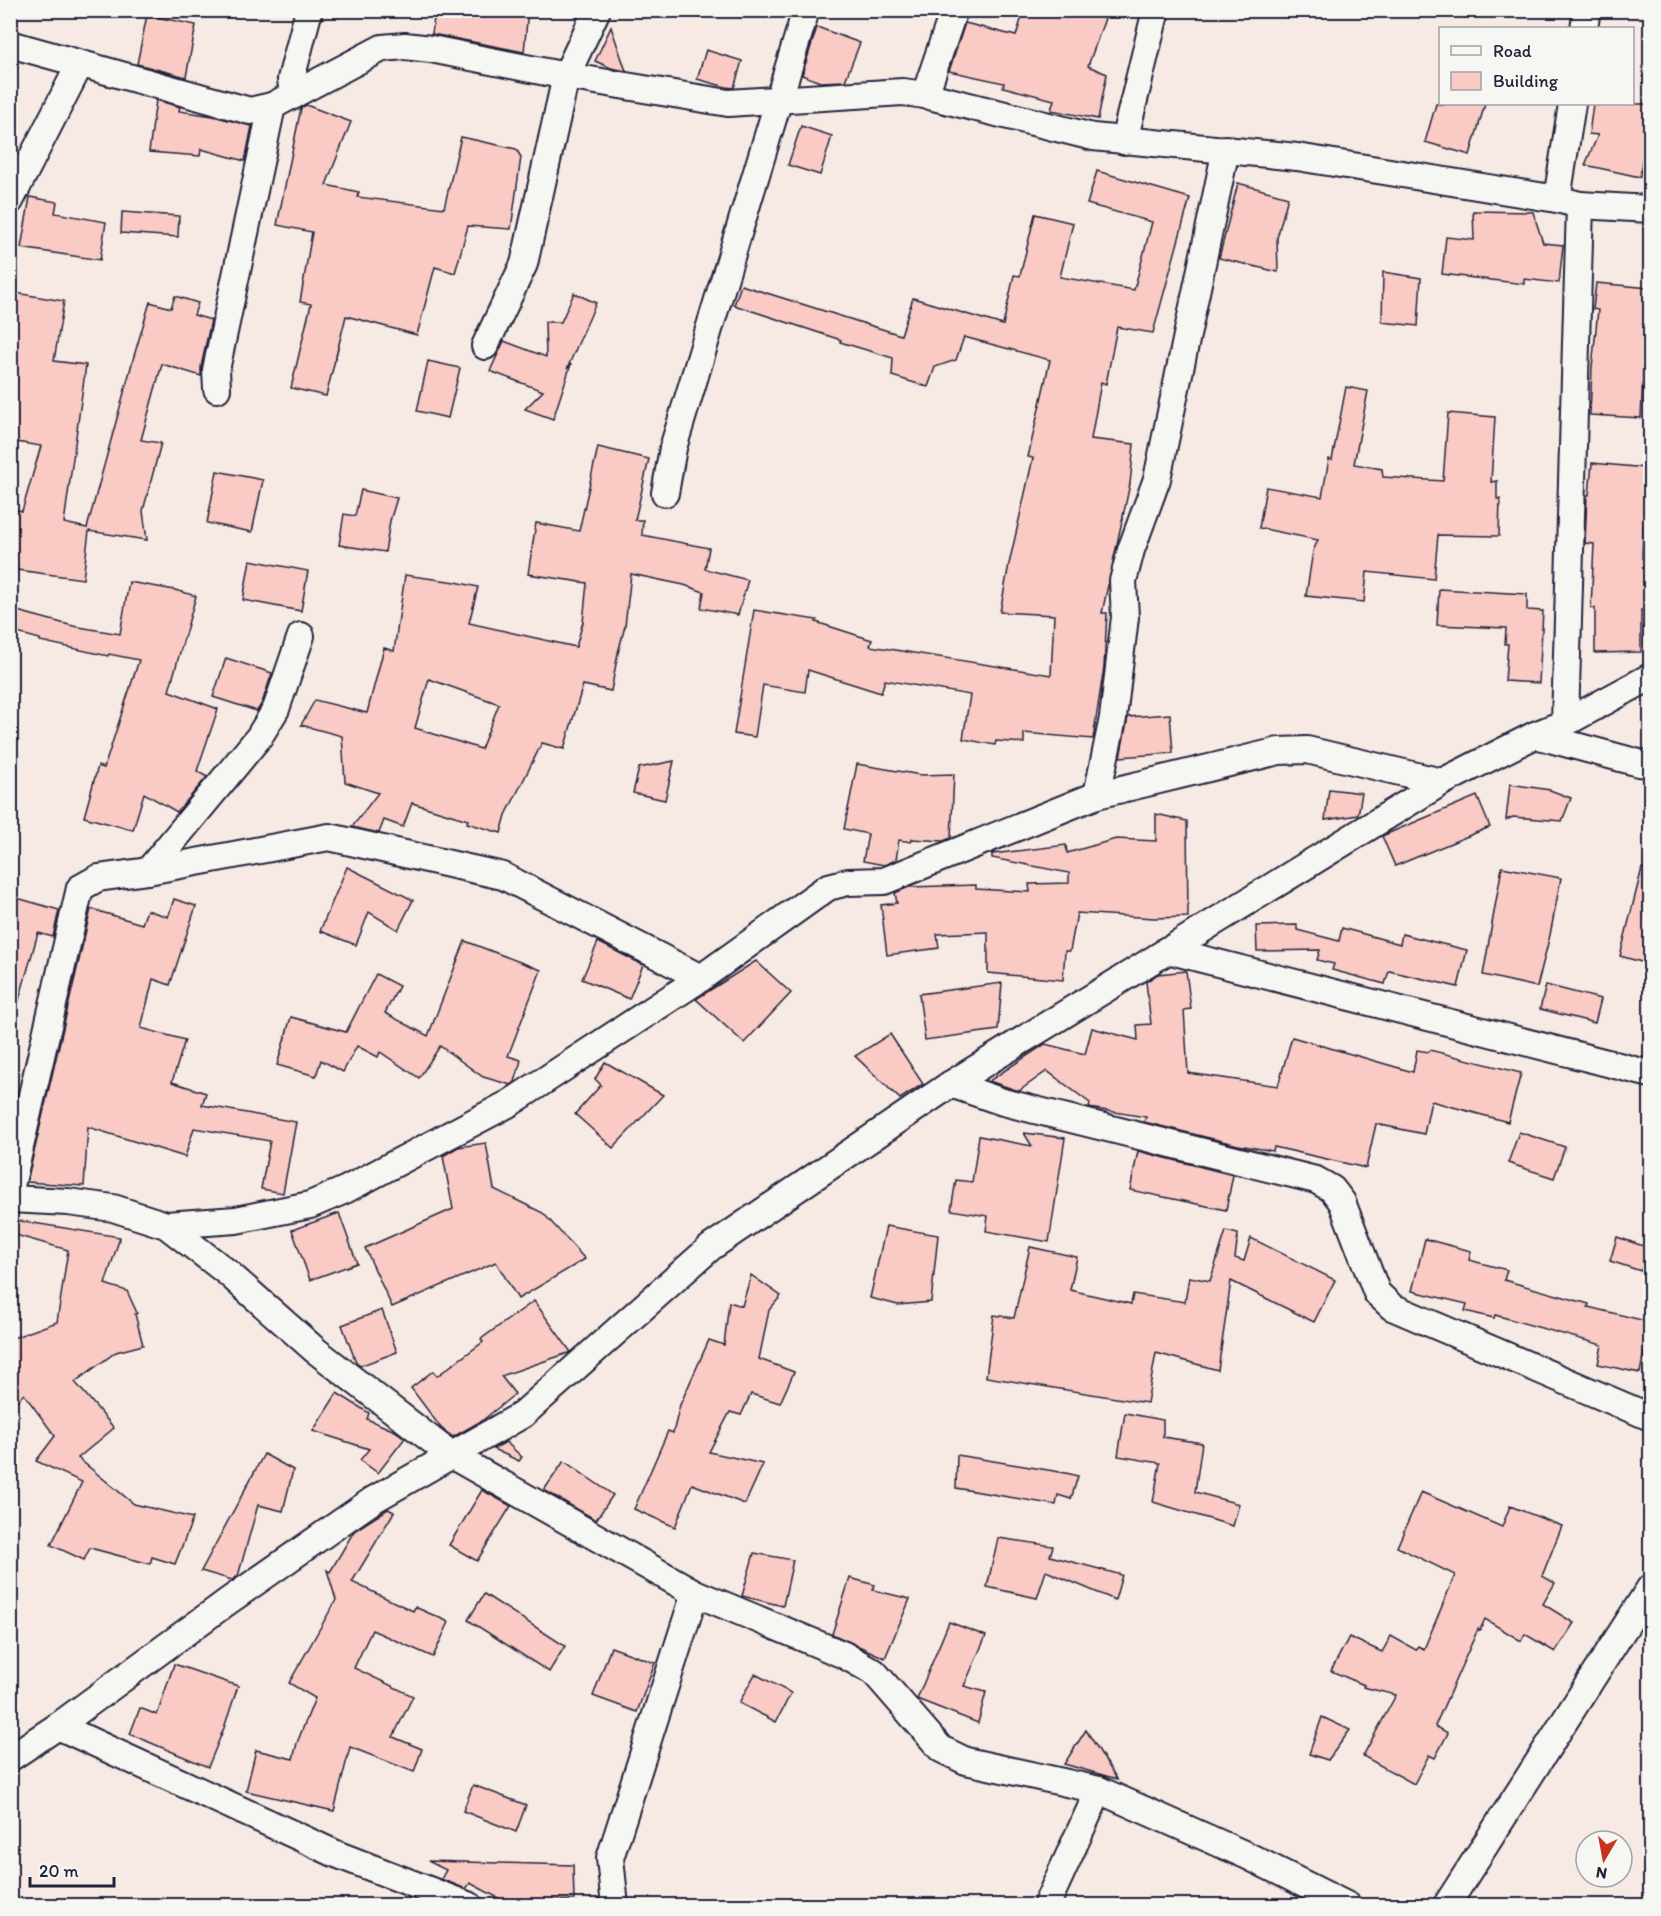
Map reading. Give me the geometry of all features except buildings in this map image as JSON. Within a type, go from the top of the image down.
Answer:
[{"type":"street","points":[[217,389],[216,370],[282,101],[291,79],[309,10]]},
{"type":"street","points":[[485,346],[524,264],[566,76],[597,10]]},
{"type":"street","points":[[665,493],[673,448],[781,100],[806,10]]},
{"type":"street","points":[[925,95],[954,10]]},
{"type":"street","points":[[1125,141],[1156,10]]},
{"type":"street","points":[[1584,27],[1587,10]]},
{"type":"street","points":[[10,44],[250,111],[282,101],[382,48],[405,46],[431,49],[566,76],[728,102],[903,92],[925,95],[1093,136],[1297,157],[1568,202],[1650,209]]},
{"type":"street","points":[[10,201],[80,63]]},
{"type":"street","points":[[1564,723],[1568,202],[1572,105]]},
{"type":"street","points":[[1097,795],[1113,718],[1125,617],[1124,581],[1131,550],[1156,479],[1226,149]]},
{"type":"street","points":[[148,871],[259,737],[276,709],[301,636]]},
{"type":"street","points":[[10,1758],[373,1500],[522,1415],[711,1247],[951,1084],[1442,782],[1535,735],[1564,723],[1650,677]]},
{"type":"street","points":[[1535,735],[1650,764]]},
{"type":"street","points":[[166,1225],[236,1220],[310,1205],[345,1190],[510,1103],[700,978],[828,887],[848,882],[884,881],[1097,795],[1279,751],[1307,750],[1442,782]]},
{"type":"street","points":[[10,1190],[80,888],[98,878],[148,871],[329,837],[503,876],[700,978]]},
{"type":"street","points":[[1167,950],[1650,1074]]},
{"type":"street","points":[[951,1084],[1002,1102],[1316,1180],[1332,1189],[1342,1202],[1377,1293],[1392,1307],[1650,1417]]},
{"type":"street","points":[[10,1199],[113,1208],[166,1225],[228,1273],[315,1350],[451,1455],[695,1593],[844,1655],[874,1672],[940,1749],[966,1761],[1099,1790],[1248,1856],[1348,1905]]},
{"type":"street","points":[[615,1905],[610,1858],[695,1593]]},
{"type":"street","points":[[1446,1905],[1649,1595]]},
{"type":"street","points":[[58,1726],[336,1854],[470,1905]]},
{"type":"street","points":[[1046,1905],[1099,1790]]}]
